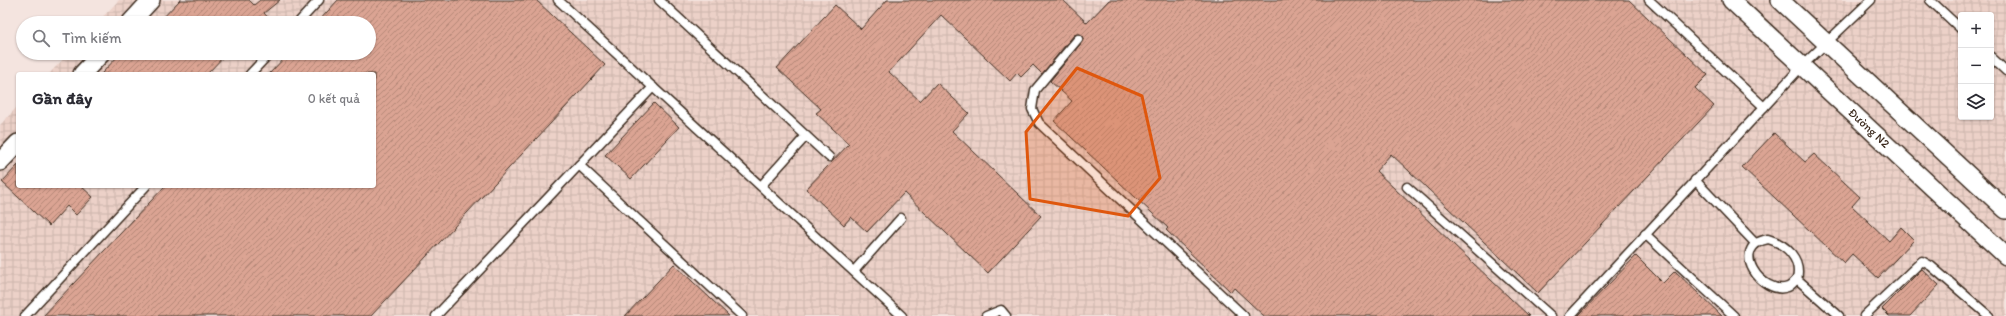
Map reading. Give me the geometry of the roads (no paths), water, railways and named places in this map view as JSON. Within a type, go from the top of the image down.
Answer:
[{"type":"street","points":[[136,16],[151,0]]},
{"type":"street","name":"Đường N2","points":[[1731,0],[2006,256]]},
{"type":"street","points":[[1780,0],[2006,210]]},
{"type":"street","points":[[84,72],[95,60]]},
{"type":"street","points":[[0,162],[16,145]]},
{"type":"lane","points":[[304,16],[319,0]]},
{"type":"lane","points":[[558,0],[902,316]]},
{"type":"lane","points":[[659,0],[829,157]]},
{"type":"lane","points":[[1649,0],[1764,107]]},
{"type":"lane","points":[[1570,316],[1802,66],[1871,0]]},
{"type":"lane","points":[[1930,0],[1958,26]]},
{"type":"lane","points":[[1078,39],[1035,90],[1032,110],[1034,116],[1039,123],[1244,316]]},
{"type":"lane","points":[[252,72],[263,60]]},
{"type":"lane","points":[[1994,60],[2006,71]]},
{"type":"lane","points":[[436,316],[653,86]]},
{"type":"lane","points":[[761,186],[806,136]]},
{"type":"lane","points":[[579,165],[742,316]]},
{"type":"lane","points":[[1695,180],[1756,243]]},
{"type":"lane","points":[[1407,187],[1551,316]]},
{"type":"lane","points":[[25,316],[144,188]]},
{"type":"lane","points":[[854,271],[901,218]]},
{"type":"lane","points":[[1645,234],[1734,316]]},
{"type":"lane","points":[[1768,238],[1776,241],[1788,250],[1797,260],[1797,279],[1789,287],[1777,288],[1769,285],[1754,272],[1749,262],[1749,252],[1756,243],[1768,238]]},
{"type":"lane","points":[[1864,316],[1922,261],[1931,266],[1989,316]]},
{"type":"lane","points":[[1797,279],[1839,316]]},
{"type":"lane","points":[[986,316],[1000,310],[1006,316]]}]
